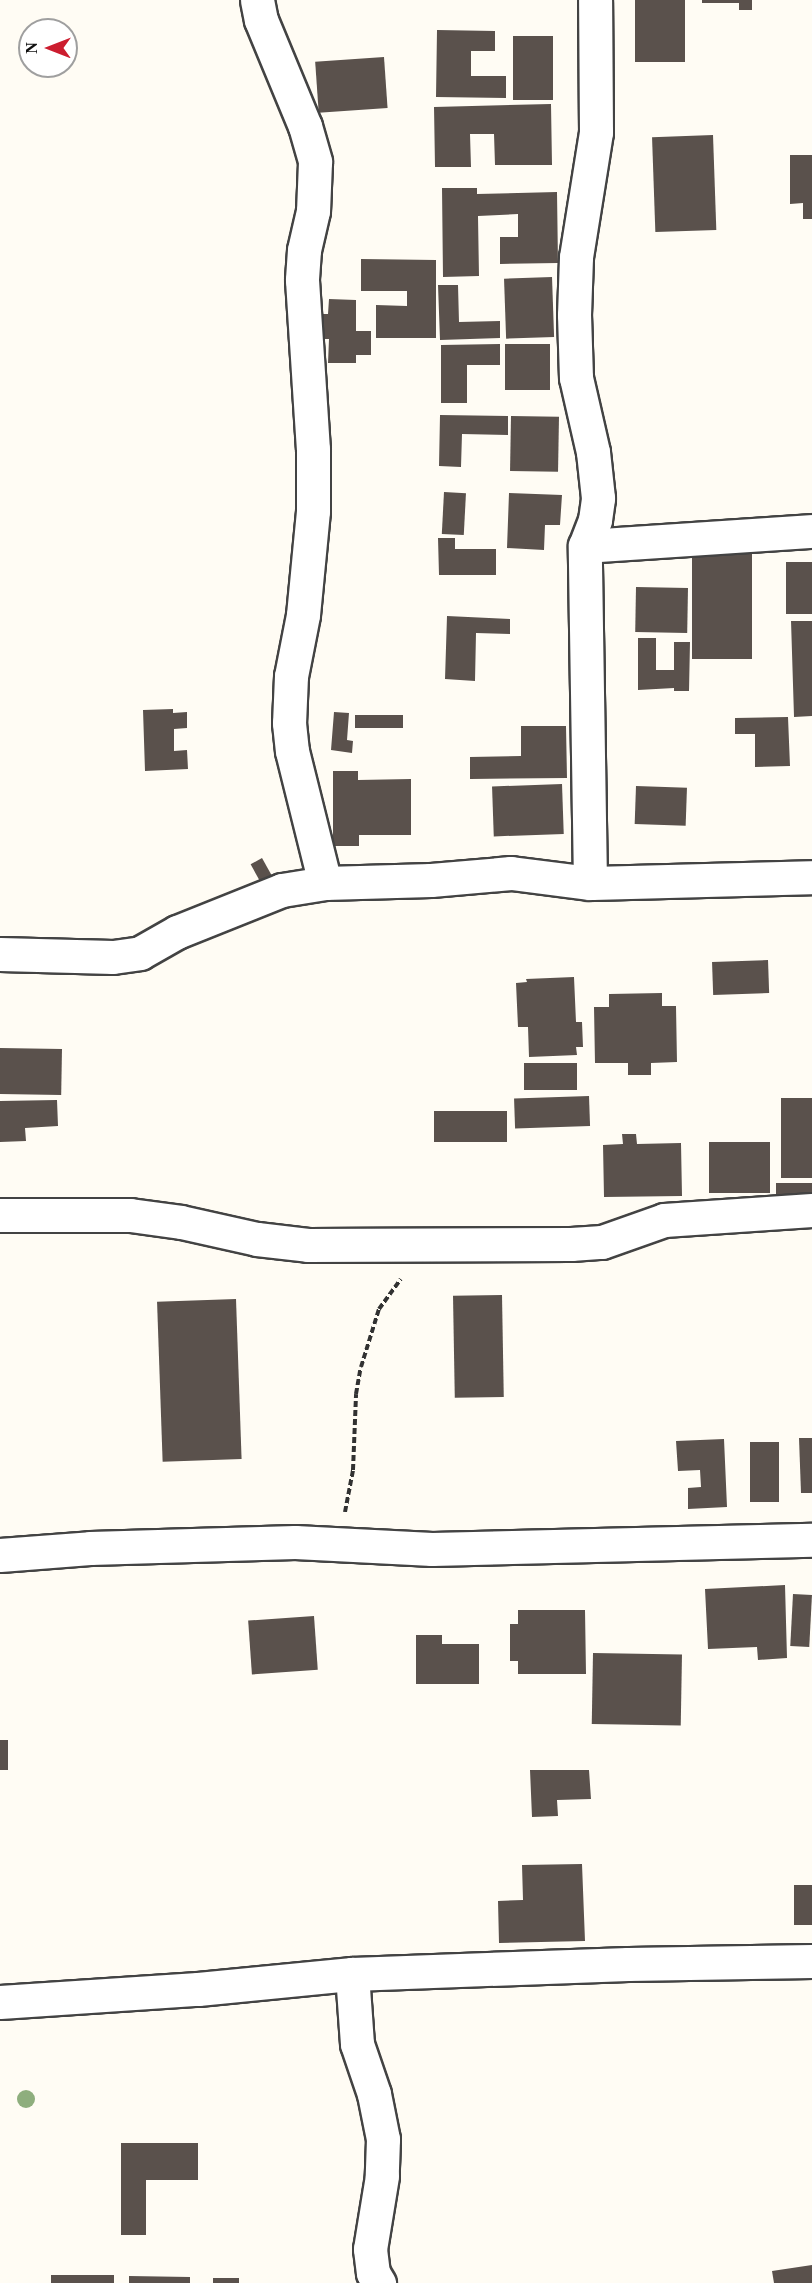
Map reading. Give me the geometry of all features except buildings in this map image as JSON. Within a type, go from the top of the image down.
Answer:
[{"type":"street","points":[[258,0],[261,20],[305,126],[315,162],[313,211],[304,250],[302,280],[313,449],[313,511],[303,615],[291,676],[289,723],[292,751],[325,883]]},
{"type":"street","points":[[590,883],[585,546],[595,520],[598,498],[597,475],[576,378],[574,315],[576,257],[596,132],[595,0]]},
{"type":"street","points":[[585,546],[812,531]]},
{"type":"street","points":[[0,954],[113,957],[140,953],[177,932],[282,890],[325,883],[431,880],[511,873],[590,883],[812,877]]},
{"type":"street","points":[[0,1215],[130,1215],[181,1222],[258,1239],[308,1245],[435,1245],[602,1242],[664,1220],[812,1210]]},
{"type":"street","points":[[0,1555],[90,1548],[313,1543],[432,1549],[812,1540]]},
{"type":"street","points":[[0,2002],[198,1989],[352,1974],[628,1964],[812,1961]]},
{"type":"street","points":[[352,1974],[357,2044],[374,2094],[383,2139],[382,2176],[370,2249],[373,2273],[379,2283]]},
{"type":"path","points":[[313,1543],[333,1530],[342,1519],[349,1499],[356,1432],[356,1394],[370,1334],[380,1309],[412,1264],[435,1245]]}]
